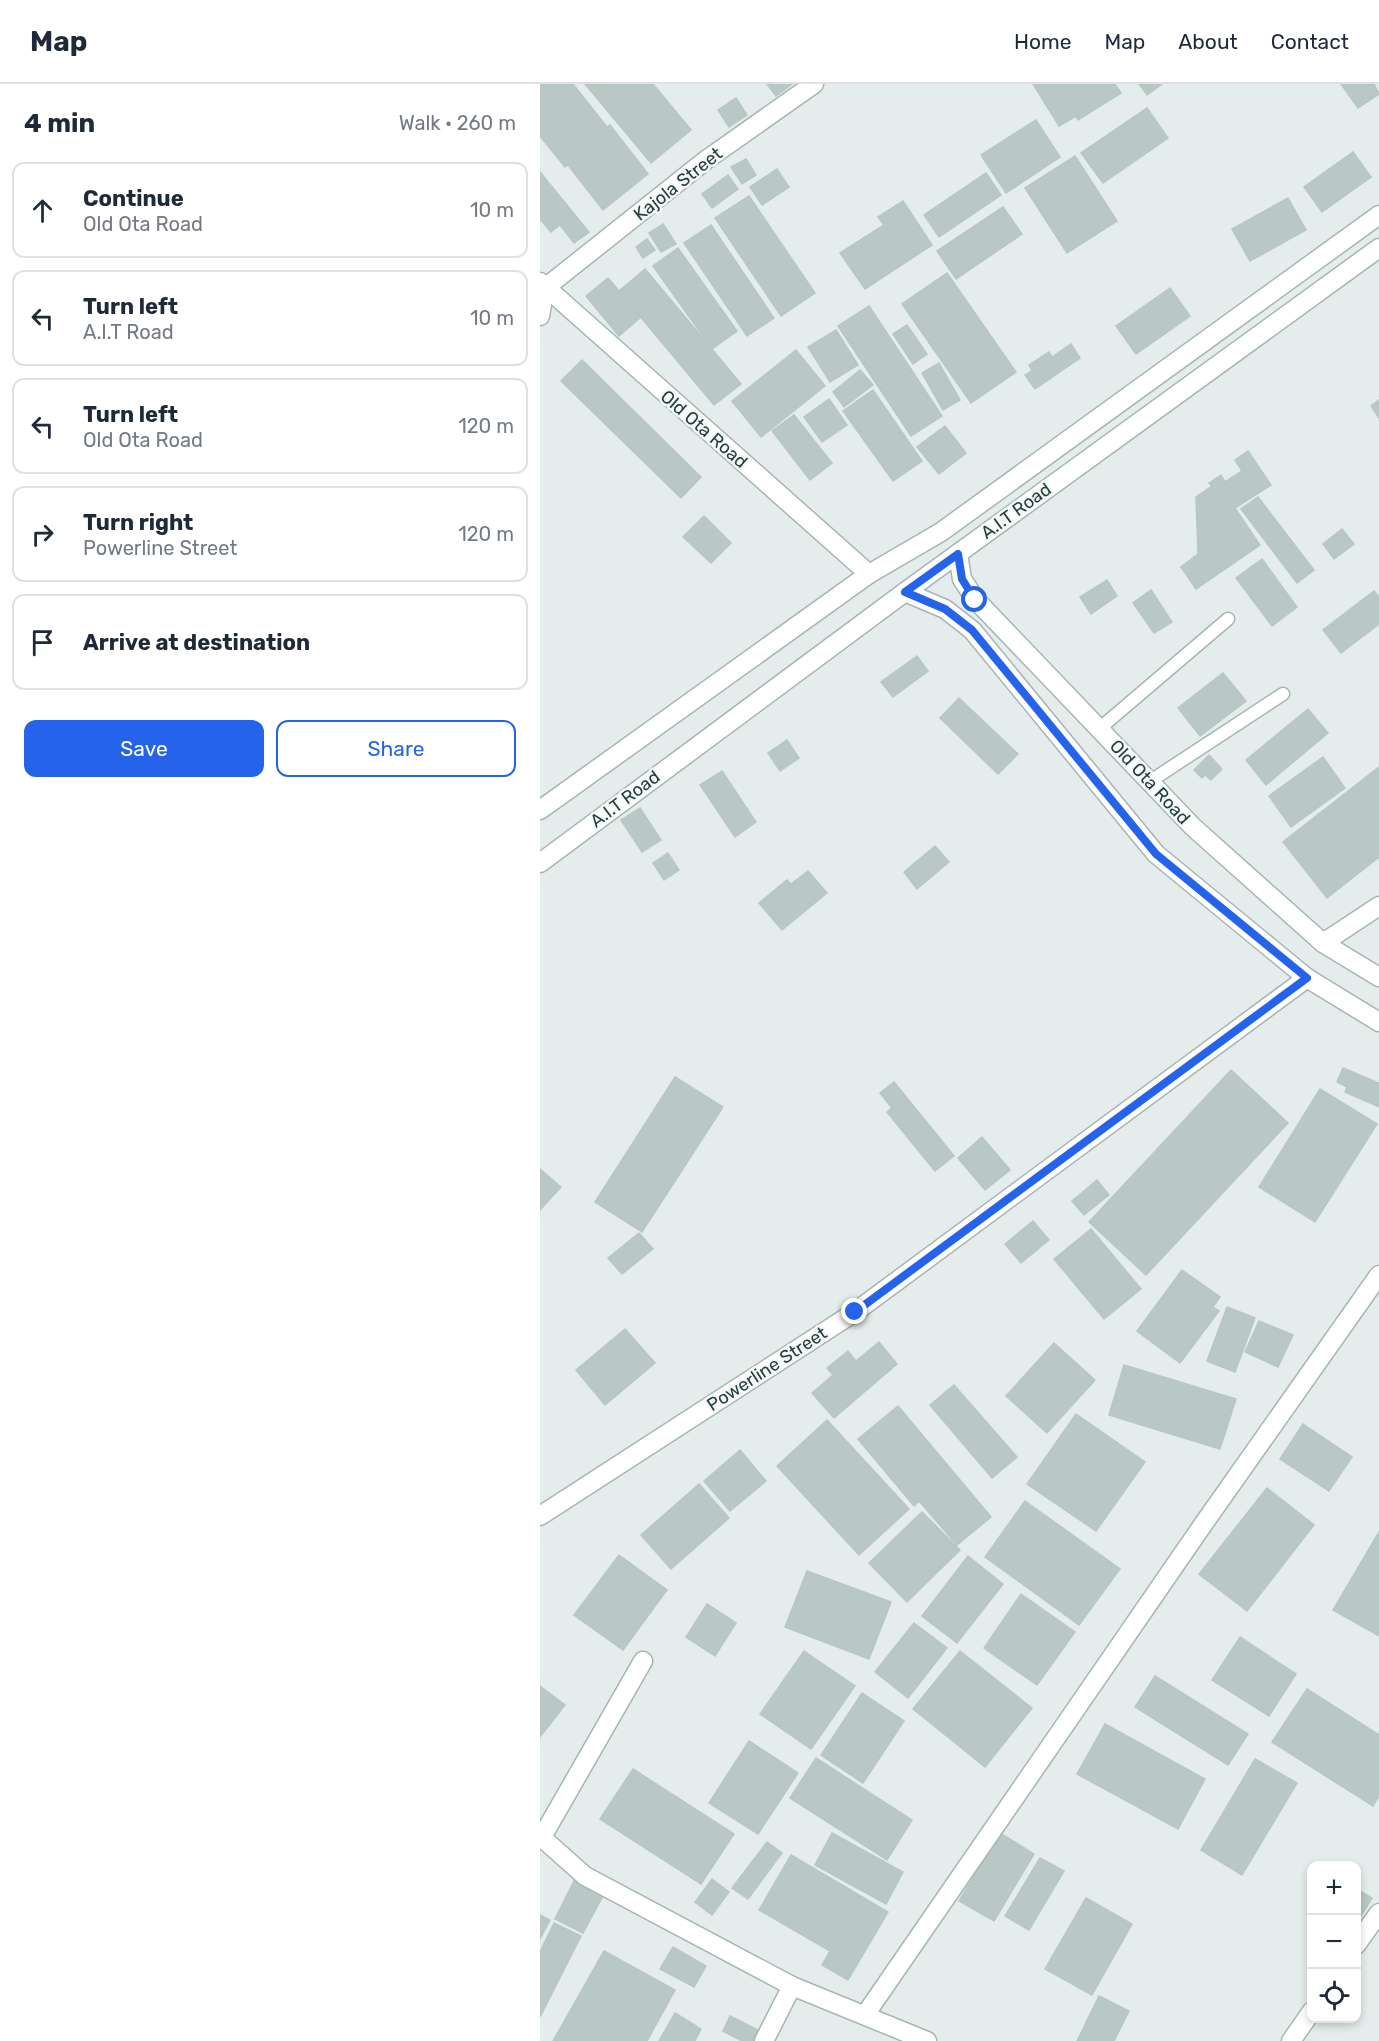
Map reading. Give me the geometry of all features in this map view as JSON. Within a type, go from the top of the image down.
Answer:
[{"type":"street","name":"Kajola Street","points":[[542,285],[706,160],[814,84]]},
{"type":"street","name":"A.I.T Road","points":[[540,810],[869,574],[941,532],[1379,215]]},
{"type":"street","name":"A.I.T Road","points":[[540,863],[905,592],[1379,248]]},
{"type":"street","points":[[540,316],[542,285]]},
{"type":"street","name":"Old Ota Road","points":[[542,285],[869,574]]},
{"type":"street","name":"Old Ota Road","points":[[958,554],[962,579],[975,600],[1192,827],[1323,943],[1379,977]]},
{"type":"street","name":"Old Ota Road","points":[[905,592],[945,609],[972,630],[1156,854],[1307,978],[1379,1022]]},
{"type":"street","points":[[1323,943],[1379,906]]},
{"type":"street","name":"Powerline Street","points":[[540,1516],[855,1312],[1307,978]]},
{"type":"street","points":[[865,2015],[1202,1526],[1379,1275]]},
{"type":"street","points":[[643,1661],[541,1837],[585,1876],[792,1986],[927,2041]]},
{"type":"street","points":[[1361,1938],[1379,1913]]},
{"type":"street","points":[[764,2041],[792,1986]]},
{"type":"street","points":[[1291,2041],[1307,2017]]},
{"type":"lane","points":[[1099,729],[1228,618]]},
{"type":"lane","points":[[1149,782],[1282,694]]},
{"type":"building","points":[[540,84],[573,84],[607,127],[610,125],[648,174],[603,210],[568,165],[565,167],[540,136]]},
{"type":"building","points":[[585,84],[653,84],[691,130],[651,163]]},
{"type":"building","points":[[767,84],[792,84],[776,96]]},
{"type":"building","points":[[1033,84],[1115,84],[1121,93],[1078,120],[1076,116],[1059,126]]},
{"type":"building","points":[[1139,84],[1162,84],[1147,95]]},
{"type":"building","points":[[1341,84],[1374,84],[1379,94],[1358,108]]},
{"type":"building","points":[[736,98],[747,115],[729,127],[718,110]]},
{"type":"building","points":[[1147,108],[1168,138],[1103,183],[1081,153]]},
{"type":"building","points":[[1036,120],[1060,157],[1006,193],[981,155]]},
{"type":"building","points":[[1353,152],[1371,177],[1322,212],[1304,187]]},
{"type":"building","points":[[1075,156],[1117,221],[1067,253],[1025,188]]},
{"type":"building","points":[[746,159],[756,175],[742,184],[731,167]]},
{"type":"building","points":[[777,169],[789,187],[762,205],[750,187]]},
{"type":"building","points":[[540,172],[589,232],[574,243],[560,225],[551,232],[540,219]]},
{"type":"building","points":[[986,173],[1001,195],[939,237],[924,215]]},
{"type":"building","points":[[728,175],[738,189],[712,208],[702,194]]},
{"type":"building","points":[[749,196],[815,293],[781,316],[715,218]]},
{"type":"building","points":[[1288,198],[1306,230],[1250,261],[1232,229]]},
{"type":"building","points":[[903,201],[932,245],[865,289],[840,253],[884,225],[878,217]]},
{"type":"building","points":[[1003,207],[1022,234],[956,279],[937,251]]},
{"type":"building","points":[[663,224],[676,244],[661,252],[649,233]]},
{"type":"building","points":[[711,225],[774,318],[747,336],[684,243]]},
{"type":"building","points":[[647,239],[655,250],[643,258],[636,247]]},
{"type":"building","points":[[678,248],[737,331],[712,349],[653,266]]},
{"type":"building","points":[[645,269],[741,384],[714,405],[619,291]]},
{"type":"building","points":[[947,273],[1016,372],[971,403],[902,304]]},
{"type":"building","points":[[608,278],[641,317],[619,336],[586,296]]},
{"type":"building","points":[[1170,288],[1190,316],[1136,354],[1116,326]]},
{"type":"building","points":[[869,306],[942,416],[911,436],[838,326]]},
{"type":"building","points":[[907,325],[927,354],[913,364],[893,334]]},
{"type":"building","points":[[836,330],[858,365],[830,382],[808,347]]},
{"type":"building","points":[[1071,344],[1080,358],[1035,389],[1025,375],[1032,371],[1029,365],[1049,352],[1052,357]]},
{"type":"building","points":[[796,350],[825,386],[761,437],[732,401]]},
{"type":"building","points":[[582,360],[701,477],[681,498],[561,381]]},
{"type":"building","points":[[939,363],[960,400],[943,410],[922,373]]},
{"type":"building","points":[[860,370],[873,385],[844,407],[833,392]]},
{"type":"building","points":[[873,390],[922,461],[893,481],[843,411]]},
{"type":"building","points":[[829,399],[847,425],[822,442],[804,417]]},
{"type":"building","points":[[1379,400],[1379,418],[1371,406]]},
{"type":"building","points":[[794,415],[832,463],[810,480],[772,431]]},
{"type":"building","points":[[945,426],[966,453],[939,474],[917,447]]},
{"type":"building","points":[[1248,451],[1271,485],[1235,508],[1260,545],[1196,589],[1181,567],[1198,554],[1196,497],[1212,486],[1209,483],[1221,475],[1225,482],[1242,471],[1235,460]]},
{"type":"building","points":[[1258,497],[1314,570],[1297,583],[1241,509]]},
{"type":"building","points":[[704,516],[731,543],[711,563],[683,537]]},
{"type":"building","points":[[1342,529],[1354,544],[1334,559],[1323,544]]},
{"type":"building","points":[[1262,559],[1297,607],[1272,626],[1236,578]]},
{"type":"building","points":[[1107,580],[1117,596],[1091,614],[1080,597]]},
{"type":"building","points":[[1151,590],[1172,622],[1154,633],[1133,603]]},
{"type":"building","points":[[1374,591],[1379,597],[1379,624],[1341,653],[1323,630]]},
{"type":"building","points":[[917,656],[928,671],[893,697],[881,682]]},
{"type":"building","points":[[1223,673],[1246,701],[1200,736],[1178,708]]},
{"type":"building","points":[[959,698],[1018,754],[998,774],[940,718]]},
{"type":"building","points":[[1308,709],[1328,733],[1266,785],[1246,760]]},
{"type":"building","points":[[787,740],[799,758],[780,771],[768,753]]},
{"type":"building","points":[[1209,755],[1222,769],[1211,780],[1205,775],[1202,778],[1194,770]]},
{"type":"building","points":[[1323,757],[1345,788],[1291,827],[1269,796]]},
{"type":"building","points":[[1379,767],[1379,857],[1327,898],[1283,842]]},
{"type":"building","points":[[722,771],[756,822],[735,837],[700,785]]},
{"type":"building","points":[[640,808],[661,840],[642,852],[621,820]]},
{"type":"building","points":[[935,846],[949,862],[917,889],[904,872]]},
{"type":"building","points":[[668,853],[679,870],[664,880],[653,863]]},
{"type":"building","points":[[808,871],[827,893],[782,930],[759,903],[787,880],[791,884]]},
{"type":"building","points":[[1343,1068],[1379,1083],[1379,1107],[1345,1092],[1347,1087],[1337,1082]]},
{"type":"building","points":[[1231,1070],[1288,1123],[1146,1275],[1089,1222]]},
{"type":"building","points":[[675,1077],[723,1107],[642,1232],[595,1202]]},
{"type":"building","points":[[894,1082],[954,1156],[935,1171],[887,1112],[892,1108],[880,1093]]},
{"type":"building","points":[[1320,1089],[1377,1124],[1315,1222],[1259,1187]]},
{"type":"building","points":[[982,1137],[1010,1170],[985,1190],[958,1158]]},
{"type":"building","points":[[540,1169],[561,1187],[540,1210]]},
{"type":"building","points":[[1097,1180],[1109,1195],[1084,1215],[1072,1201]]},
{"type":"building","points":[[1033,1221],[1049,1240],[1021,1263],[1005,1244]]},
{"type":"building","points":[[1091,1229],[1141,1289],[1104,1319],[1054,1259]]},
{"type":"building","points":[[639,1233],[653,1249],[622,1274],[608,1258]]},
{"type":"building","points":[[1182,1270],[1220,1297],[1213,1307],[1219,1311],[1180,1363],[1137,1331]]},
{"type":"building","points":[[1227,1307],[1255,1318],[1235,1372],[1207,1361]]},
{"type":"building","points":[[1259,1321],[1293,1335],[1278,1367],[1245,1352]]},
{"type":"building","points":[[625,1329],[655,1363],[605,1405],[576,1370]]},
{"type":"building","points":[[879,1342],[897,1364],[834,1418],[812,1393],[833,1375],[827,1368],[848,1351],[856,1361]]},
{"type":"building","points":[[1054,1343],[1095,1380],[1047,1433],[1006,1396]]},
{"type":"building","points":[[1124,1365],[1236,1399],[1220,1449],[1109,1415]]},
{"type":"building","points":[[954,1385],[1017,1457],[992,1478],[930,1405]]},
{"type":"building","points":[[898,1406],[991,1517],[957,1545],[919,1501],[914,1506],[858,1439]]},
{"type":"building","points":[[1076,1414],[1145,1462],[1096,1531],[1027,1484]]},
{"type":"building","points":[[827,1420],[909,1509],[859,1555],[777,1466]]},
{"type":"building","points":[[1303,1424],[1352,1457],[1329,1491],[1280,1459]]},
{"type":"building","points":[[740,1450],[766,1481],[730,1511],[704,1481]]},
{"type":"building","points":[[699,1484],[729,1518],[671,1569],[641,1535]]},
{"type":"building","points":[[1267,1488],[1314,1525],[1247,1611],[1199,1574]]},
{"type":"building","points":[[1025,1501],[1120,1569],[1079,1625],[985,1557]]},
{"type":"building","points":[[922,1512],[960,1550],[907,1602],[869,1563]]},
{"type":"building","points":[[1379,1532],[1379,1636],[1333,1610]]},
{"type":"building","points":[[619,1555],[667,1590],[623,1650],[574,1615]]},
{"type":"building","points":[[968,1556],[1003,1584],[957,1643],[922,1616]]},
{"type":"building","points":[[807,1571],[891,1602],[869,1659],[785,1627]]},
{"type":"building","points":[[1021,1594],[1075,1632],[1037,1685],[984,1648]]},
{"type":"building","points":[[707,1604],[736,1623],[715,1656],[686,1637]]},
{"type":"building","points":[[914,1623],[947,1648],[908,1698],[875,1672]]},
{"type":"building","points":[[1240,1637],[1296,1674],[1269,1716],[1212,1680]]},
{"type":"building","points":[[804,1651],[855,1686],[811,1749],[760,1714]]},
{"type":"building","points":[[960,1651],[1032,1708],[985,1767],[913,1709]]},
{"type":"building","points":[[1155,1676],[1248,1734],[1228,1765],[1135,1707]]},
{"type":"building","points":[[540,1686],[565,1705],[540,1737]]},
{"type":"building","points":[[1307,1689],[1379,1735],[1379,1796],[1373,1806],[1272,1742]]},
{"type":"building","points":[[862,1693],[904,1721],[863,1783],[821,1755]]},
{"type":"building","points":[[1105,1724],[1205,1779],[1178,1829],[1077,1774]]},
{"type":"building","points":[[749,1741],[798,1773],[758,1834],[709,1803]]},
{"type":"building","points":[[816,1758],[912,1820],[887,1860],[790,1798]]},
{"type":"building","points":[[1255,1759],[1297,1783],[1242,1875],[1201,1850]]},
{"type":"building","points":[[633,1769],[734,1834],[701,1884],[600,1819]]},
{"type":"building","points":[[832,1833],[903,1872],[886,1904],[815,1865]]},
{"type":"building","points":[[1000,1833],[1034,1854],[994,1921],[959,1901]]},
{"type":"building","points":[[767,1842],[782,1853],[748,1899],[732,1888]]},
{"type":"building","points":[[791,1855],[888,1912],[848,1980],[822,1965],[830,1951],[759,1910]]},
{"type":"building","points":[[1040,1858],[1064,1871],[1029,1930],[1005,1916]]},
{"type":"building","points":[[575,1879],[604,1894],[583,1933],[555,1919]]},
{"type":"building","points":[[712,1879],[729,1892],[712,1915],[695,1902]]},
{"type":"building","points":[[1361,1892],[1372,1898],[1361,1916]]},
{"type":"building","points":[[1086,1898],[1132,1924],[1092,1995],[1045,1969]]},
{"type":"building","points":[[540,1915],[550,1920],[540,1939]]},
{"type":"building","points":[[554,1923],[581,1936],[540,2017],[540,1952]]},
{"type":"building","points":[[673,1947],[706,1966],[694,1987],[660,1969]]},
{"type":"building","points":[[604,1951],[675,1990],[647,2041],[553,2041]]},
{"type":"building","points":[[1099,1996],[1129,2011],[1114,2041],[1077,2041]]},
{"type":"building","points":[[675,2013],[701,2029],[695,2041],[659,2041]]},
{"type":"building","points":[[730,2016],[762,2032],[758,2041],[742,2041],[723,2031]]},
{"type":"route","points":[[855,1312],[1307,978],[1156,854],[972,630],[945,609],[905,592],[958,554],[962,579],[975,600]]}]
